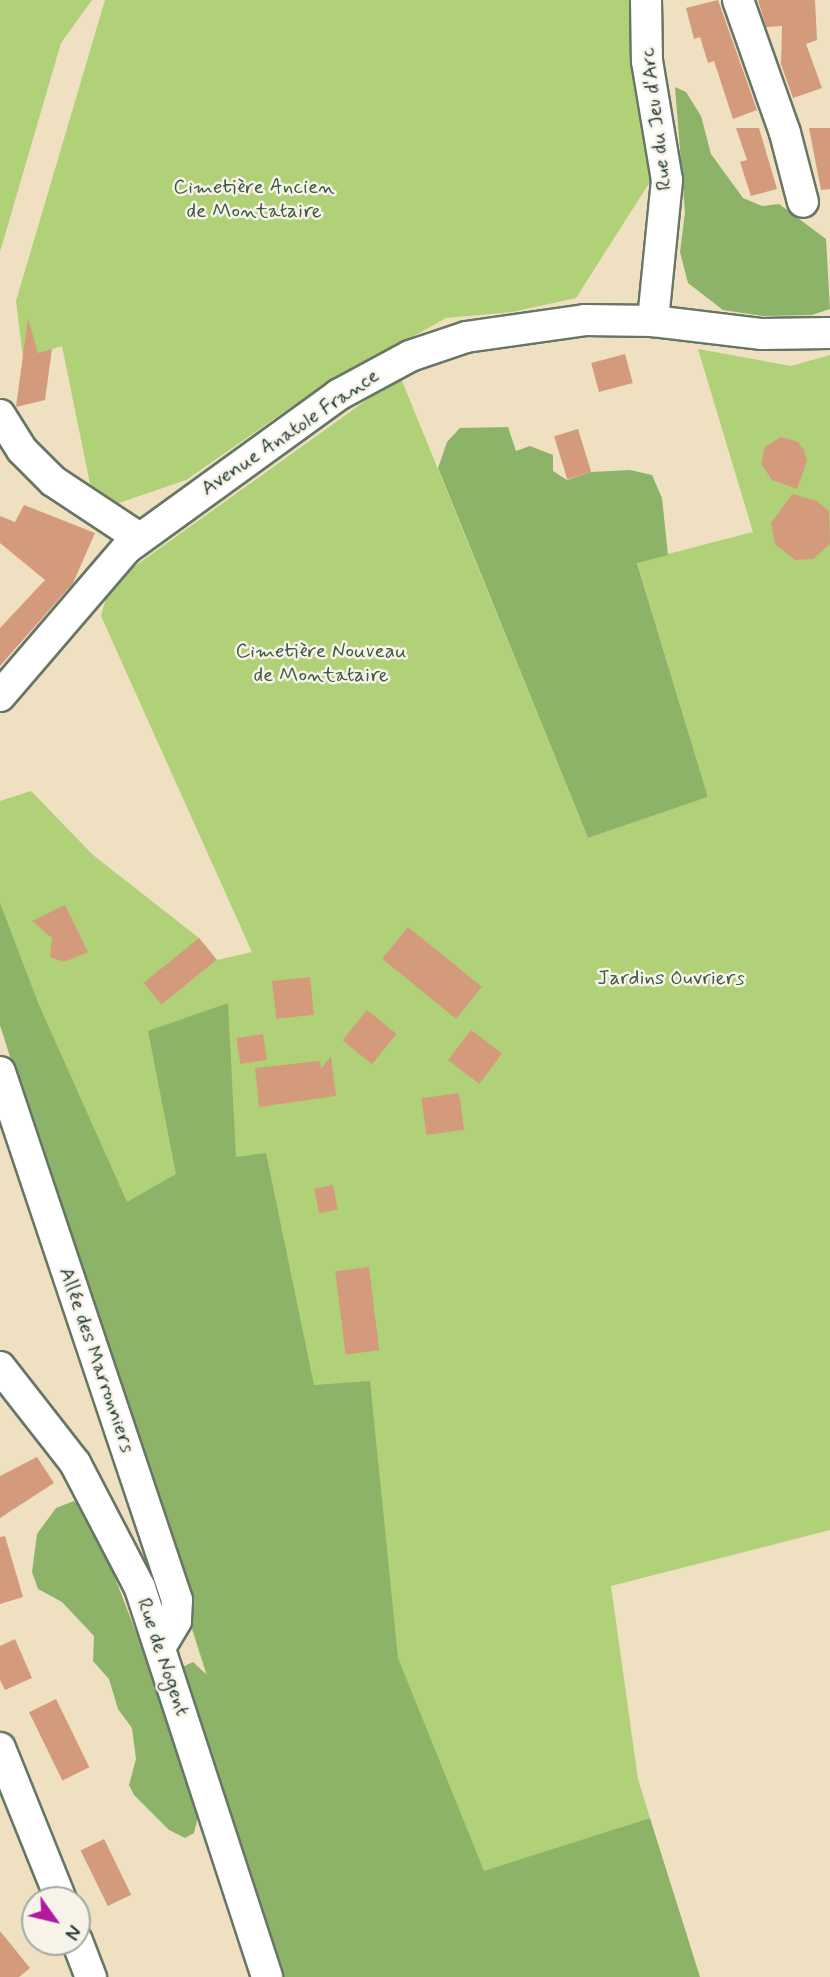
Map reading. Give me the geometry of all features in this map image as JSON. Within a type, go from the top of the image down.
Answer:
[{"type":"street","name":"Rue du Jeu d'Arc","points":[[646,0],[647,61],[667,180],[653,321]]},
{"type":"street","points":[[738,0],[785,133],[803,202]]},
{"type":"street","name":"Avenue Anatole France","points":[[0,696],[79,602],[139,538],[338,395],[410,356],[466,337],[544,324],[653,321],[762,334],[830,333]]},
{"type":"street","points":[[0,415],[35,465],[83,504],[139,538]]},
{"type":"street","name":"Allée des Marronniers","points":[[0,1072],[177,1600],[177,1622],[161,1646]]},
{"type":"street","name":"Rue de Nogent","points":[[0,1367],[75,1463],[140,1588],[267,1977]]},
{"type":"street","points":[[0,1748],[55,1886]]},
{"type":"street","points":[[83,1956],[91,1977]]},
{"type":"green space","points":[[0,0],[92,0],[61,43],[0,252]]},
{"type":"green space","name":"Cimetière Ancien de Montataire","points":[[105,0],[634,0],[635,96],[653,177],[576,298],[512,312],[446,318],[307,396],[186,480],[116,504],[101,497],[90,484],[62,346],[23,358],[16,301]]},
{"type":"green space","points":[[675,87],[686,92],[701,116],[711,154],[743,198],[762,206],[779,204],[826,239],[830,309],[812,315],[763,316],[723,310],[688,283],[680,252],[685,212]]},
{"type":"green space","points":[[698,349],[791,366],[830,355],[830,1530],[611,1586],[638,1779],[650,1818],[315,1926],[207,1677],[0,1025],[0,801],[31,791],[93,855],[199,938],[217,960],[252,952],[101,616],[110,584],[400,376],[588,838],[708,797],[637,562],[753,532]]},
{"type":"green space","points":[[508,427],[516,451],[530,446],[553,455],[553,471],[567,480],[591,472],[630,470],[652,475],[662,498],[668,555],[637,563],[708,797],[588,838],[438,468],[447,442],[460,428]]},
{"type":"green space","points":[[0,903],[39,1005],[127,1202],[176,1174],[148,1031],[228,1003],[236,1157],[266,1153],[314,1385],[370,1381],[398,1658],[484,1871],[650,1818],[700,1977],[283,1977],[180,1668],[193,1662],[207,1675],[0,1025]]},
{"type":"green space","points":[[74,1501],[92,1518],[152,1674],[171,1711],[200,1808],[194,1833],[185,1838],[169,1830],[134,1795],[129,1785],[136,1759],[132,1728],[118,1709],[109,1679],[93,1661],[94,1636],[62,1602],[38,1589],[32,1572],[37,1534],[56,1508]]},
{"type":"building","points":[[718,0],[757,110],[733,119],[714,61],[708,63],[700,37],[694,39],[686,8]]},
{"type":"building","points":[[758,0],[815,0],[817,40],[806,44],[822,88],[793,98],[781,64],[782,26],[766,27]]},
{"type":"building","points":[[736,128],[759,128],[777,189],[751,196],[740,162],[747,160]]},
{"type":"building","points":[[809,128],[830,128],[830,189],[821,190]]},
{"type":"building","points":[[28,318],[38,353],[52,349],[45,400],[16,407]]},
{"type":"building","points":[[625,354],[633,383],[599,392],[591,363]]},
{"type":"building","points":[[578,429],[591,472],[567,479],[554,436]]},
{"type":"building","points":[[781,437],[798,442],[804,450],[807,461],[797,489],[772,480],[761,464],[765,447]]},
{"type":"building","points":[[792,494],[817,501],[829,511],[830,544],[813,559],[795,560],[775,544],[771,523]]},
{"type":"building","points":[[24,505],[95,533],[73,583],[0,666],[0,628],[45,580],[0,543],[0,516],[15,522]]},
{"type":"building","points":[[65,905],[88,952],[64,962],[50,957],[52,938],[32,921]]},
{"type":"building","points":[[408,927],[482,987],[456,1019],[382,959]]},
{"type":"building","points":[[199,938],[217,960],[161,1004],[144,983]]},
{"type":"building","points":[[310,977],[314,1015],[276,1019],[272,981]]},
{"type":"building","points":[[367,1010],[397,1034],[372,1064],[342,1040]]},
{"type":"building","points":[[471,1030],[502,1053],[479,1084],[448,1060]]},
{"type":"building","points":[[263,1034],[267,1060],[240,1064],[236,1038]]},
{"type":"building","points":[[331,1056],[336,1096],[259,1107],[255,1068],[320,1061],[321,1069]]},
{"type":"building","points":[[459,1093],[464,1130],[427,1135],[421,1098]]},
{"type":"building","points":[[333,1185],[338,1210],[319,1213],[314,1189]]},
{"type":"building","points":[[369,1267],[379,1350],[345,1355],[335,1271]]},
{"type":"building","points":[[37,1457],[54,1483],[0,1518],[0,1476]]},
{"type":"building","points":[[5,1536],[23,1597],[0,1604],[0,1537]]},
{"type":"building","points":[[15,1639],[32,1678],[5,1690],[0,1680],[0,1646]]},
{"type":"building","points":[[56,1699],[89,1767],[62,1780],[29,1712]]},
{"type":"building","points":[[104,1839],[131,1895],[108,1906],[81,1850]]},
{"type":"building","points":[[0,1931],[30,1968],[19,1977],[0,1977]]},
{"type":"park label","name":"Cimetière Nouveau de Montataire","points":[[321,663]]},
{"type":"park label","name":"Jardins Ouvriers","points":[[671,978]]}]
